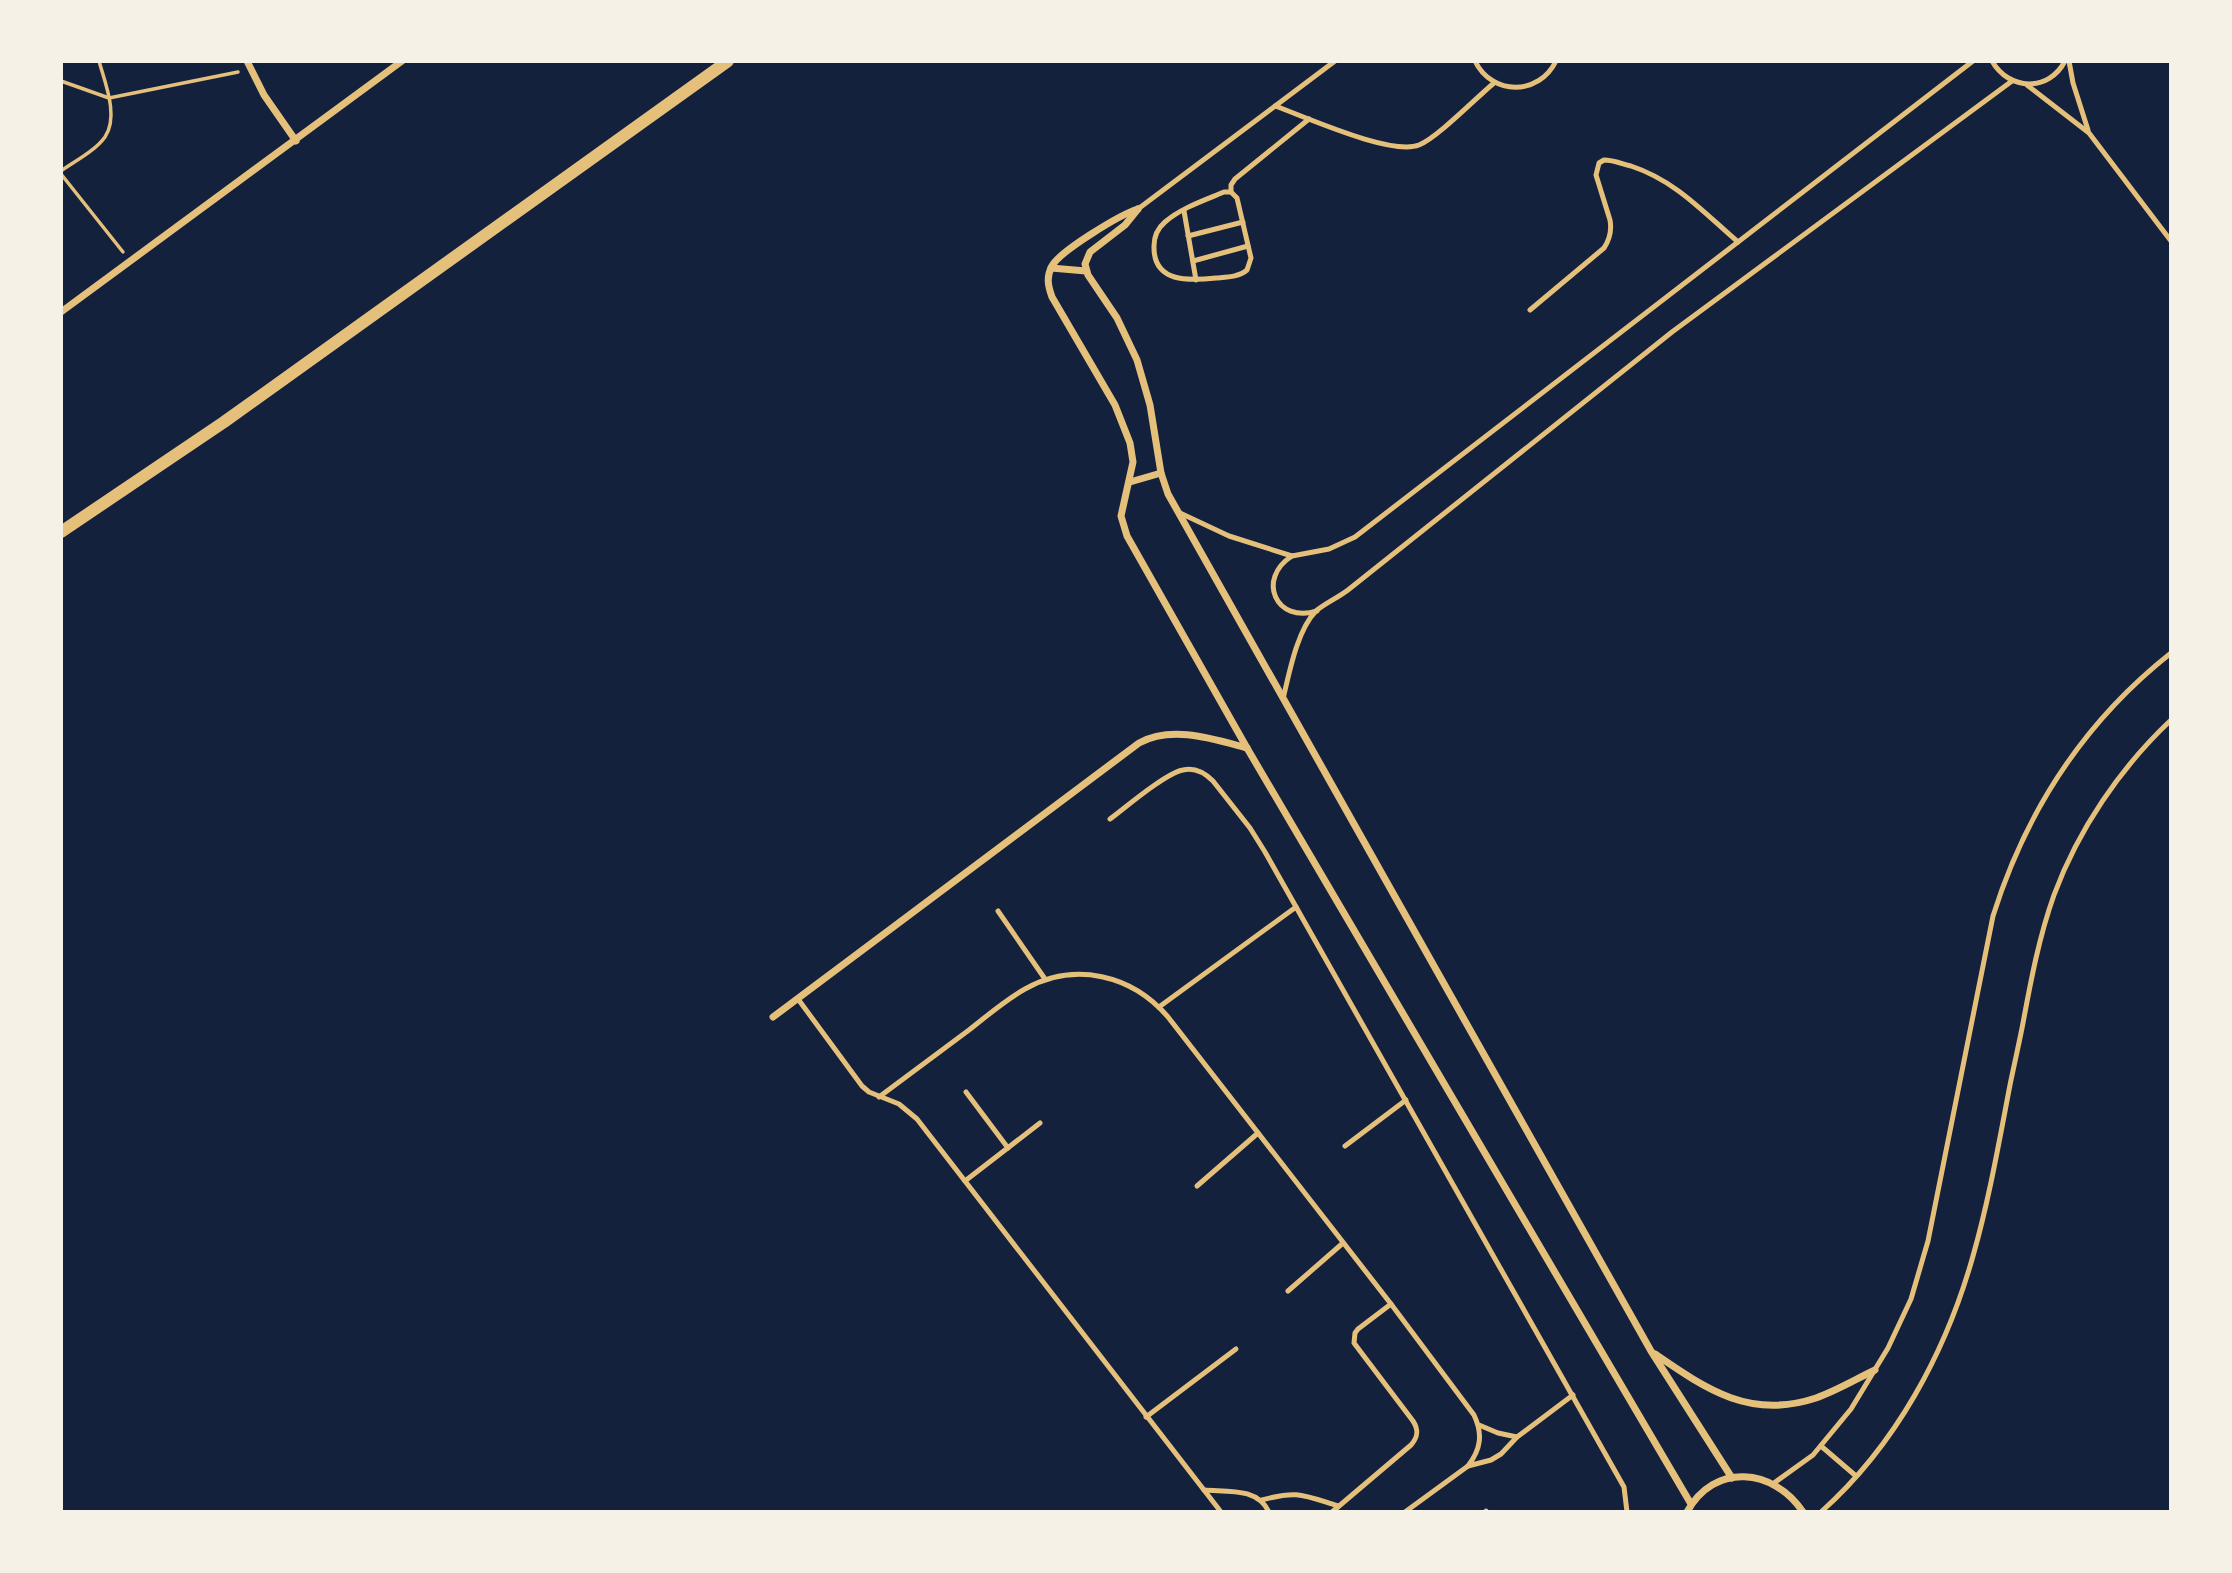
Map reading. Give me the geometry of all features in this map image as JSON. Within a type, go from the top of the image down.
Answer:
[{"type":"street","points":[[247,61],[264,95],[296,141]]},
{"type":"street","points":[[61,312],[402,61]]},
{"type":"street","points":[[61,532],[234,415],[728,61]]},
{"type":"street","points":[[1138,209],[1108,223],[1059,257],[1048,278],[1052,297],[1124,424],[1133,462],[1121,516],[1127,536],[1688,1508],[1697,1496],[1713,1484],[1732,1478],[1754,1477],[1774,1483],[1785,1490],[1803,1512]]},
{"type":"street","points":[[1138,209],[1125,225],[1090,252],[1086,258],[1086,271],[1117,318],[1137,360],[1150,405],[1161,473],[1177,512],[1651,1351],[1732,1478]]},
{"type":"street","points":[[1051,268],[1086,271]]},
{"type":"street","points":[[1130,482],[1161,473]]},
{"type":"street","points":[[773,1017],[1139,743],[1163,734],[1180,734],[1247,748]]},
{"type":"street","points":[[1651,1351],[1717,1394],[1756,1404],[1797,1403],[1875,1370]]},
{"type":"lane","points":[[1138,209],[1335,61]]},
{"type":"lane","points":[[1475,61],[1485,76],[1494,83],[1520,88],[1544,78],[1556,61]]},
{"type":"lane","points":[[1973,61],[1355,537],[1329,549],[1292,556],[1282,563],[1275,573],[1272,585],[1275,597],[1282,607],[1293,613],[1317,611],[1348,590],[1672,332],[2012,81]]},
{"type":"lane","points":[[1992,61],[2003,76],[2027,85],[2089,133],[2171,241]]},
{"type":"lane","points":[[2027,85],[2048,80],[2057,74],[2067,61]]},
{"type":"lane","points":[[2067,61],[2089,133]]},
{"type":"lane","points":[[1275,106],[1378,143],[1409,148],[1428,141],[1494,83]]},
{"type":"lane","points":[[1231,192],[1235,179],[1309,119]]},
{"type":"lane","points":[[1530,310],[1608,242],[1612,228],[1596,175],[1599,163],[1604,160],[1622,163],[1663,179],[1677,188],[1738,242]]},
{"type":"lane","points":[[1224,192],[1231,192],[1237,198],[1251,258],[1247,270],[1242,274],[1196,279],[1175,278],[1166,274],[1153,250],[1154,240],[1163,224],[1224,192]]},
{"type":"lane","points":[[1184,211],[1196,279]]},
{"type":"lane","points":[[1188,236],[1243,222]]},
{"type":"lane","points":[[1193,261],[1248,246]]},
{"type":"lane","points":[[1177,512],[1229,536],[1292,556]]},
{"type":"lane","points":[[1283,699],[1298,645],[1317,611]]},
{"type":"lane","points":[[1774,1483],[1795,1470],[1821,1446],[1851,1409],[1901,1323],[1920,1270],[1931,1228],[1993,916],[2005,880],[2036,811],[2082,740],[2140,678],[2171,653]]},
{"type":"lane","points":[[1821,1512],[1856,1476],[1894,1427],[1932,1365],[1956,1310],[1974,1256],[2032,971],[2055,894],[2081,837],[2110,790],[2134,759],[2171,720]]},
{"type":"lane","points":[[1110,819],[1173,773],[1190,769],[1199,771],[1213,781],[1250,828],[1624,1487],[1627,1512]]},
{"type":"lane","points":[[1159,1007],[1296,907]]},
{"type":"lane","points":[[998,911],[1045,979]]},
{"type":"lane","points":[[879,1097],[1022,990],[1045,979],[1071,974],[1099,975],[1125,983],[1159,1007],[1469,1407],[1479,1425],[1481,1436],[1479,1447],[1468,1466]]},
{"type":"lane","points":[[797,999],[862,1086],[909,1111],[1221,1512]]},
{"type":"lane","points":[[967,1092],[1008,1148]]},
{"type":"lane","points":[[1345,1146],[1406,1100]]},
{"type":"lane","points":[[965,1181],[1040,1124]]},
{"type":"lane","points":[[1197,1186],[1258,1133]]},
{"type":"lane","points":[[1289,1291],[1343,1243]]},
{"type":"lane","points":[[1332,1512],[1411,1445],[1417,1435],[1413,1421],[1354,1343],[1357,1329],[1391,1304]]},
{"type":"lane","points":[[1146,1417],[1236,1349]]},
{"type":"lane","points":[[1405,1512],[1468,1466],[1491,1460],[1501,1454],[1517,1437],[1573,1395]]},
{"type":"lane","points":[[1479,1425],[1517,1437]]},
{"type":"lane","points":[[1821,1446],[1856,1476]]},
{"type":"lane","points":[[1203,1490],[1247,1493],[1262,1500],[1269,1512]]},
{"type":"lane","points":[[1262,1500],[1282,1494],[1299,1494],[1338,1507]]},
{"type":"path","points":[[99,61],[111,116],[106,135],[61,172],[130,262]]},
{"type":"path","points":[[61,81],[108,98],[251,70]]}]
